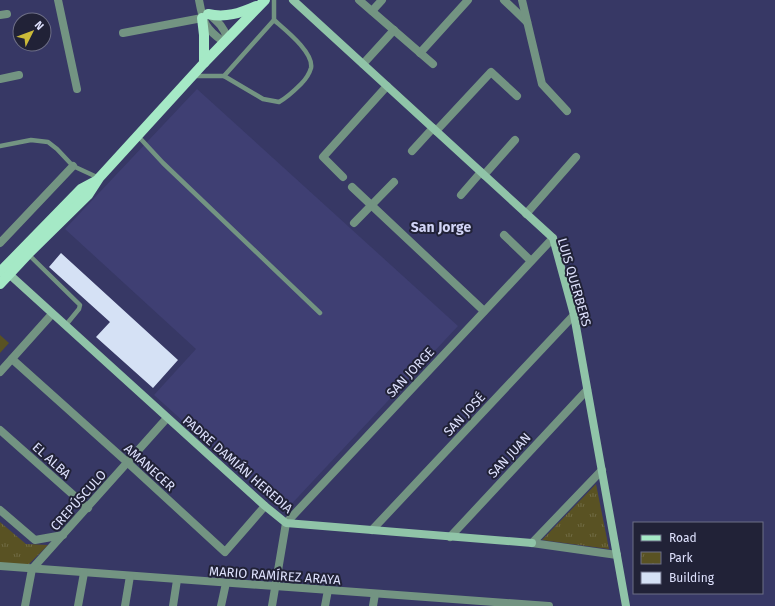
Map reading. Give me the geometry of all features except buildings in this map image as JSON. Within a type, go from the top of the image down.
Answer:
[{"type":"main road","points":[[204,63],[204,14],[227,16],[236,14],[263,2]]},
{"type":"main road","points":[[3,270],[28,254],[88,195],[98,179],[204,63],[263,2]]},
{"type":"main road","points":[[0,284],[3,270],[81,189],[98,179]]},
{"type":"street","points":[[58,0],[77,89]]},
{"type":"street","points":[[199,0],[210,30],[226,40]]},
{"type":"street","name":"LUIS QUERBERS","points":[[293,0],[552,238],[574,315],[626,606]]},
{"type":"street","points":[[359,0],[433,64]]},
{"type":"street","points":[[372,11],[382,0]]},
{"type":"street","points":[[420,53],[468,0]]},
{"type":"street","points":[[504,0],[527,22]]},
{"type":"street","points":[[522,0],[542,84],[567,111]]},
{"type":"street","points":[[123,33],[204,14],[219,23],[225,30],[226,40]]},
{"type":"street","points":[[363,64],[394,30]]},
{"type":"street","points":[[412,151],[491,72],[517,96]]},
{"type":"street","points":[[0,79],[19,75]]},
{"type":"street","points":[[343,177],[323,157],[387,86]]},
{"type":"street","points":[[461,195],[515,140]]},
{"type":"street","points":[[526,214],[576,157]]},
{"type":"street","points":[[0,243],[73,166]]},
{"type":"street","points":[[354,223],[394,182]]},
{"type":"street","points":[[352,186],[484,311]]},
{"type":"street","points":[[504,235],[530,261]]},
{"type":"street","name":"SAN JORGE","points":[[286,523],[552,238]]},
{"type":"street","name":"PADRE DAMIÁN HEREDIA","points":[[3,270],[166,418],[286,523],[532,543],[617,555]]},
{"type":"street","points":[[0,372],[52,314]]},
{"type":"street","name":"SAN JOSÉ","points":[[372,530],[574,315]]},
{"type":"street","name":"AMANECER","points":[[12,359],[128,462],[225,552],[265,506]]},
{"type":"street","name":"SAN JUAN","points":[[450,536],[587,390]]},
{"type":"street","name":"CREPÚSCULO","points":[[32,569],[88,508],[166,418]]},
{"type":"street","name":"EL ALBA","points":[[0,430],[88,508]]},
{"type":"street","points":[[532,543],[602,470]]},
{"type":"street","points":[[0,510],[35,540],[63,535]]},
{"type":"street","points":[[272,606],[286,523]]},
{"type":"street","name":"MARIO RAMÍREZ ARAYA","points":[[0,566],[419,597],[466,603],[549,606]]},
{"type":"street","points":[[25,606],[32,569]]},
{"type":"street","points":[[78,606],[84,573]]},
{"type":"street","points":[[125,606],[130,576]]},
{"type":"street","points":[[173,606],[177,580]]},
{"type":"street","points":[[222,606],[226,583]]},
{"type":"street","points":[[325,606],[328,590]]},
{"type":"street","points":[[373,606],[375,594]]},
{"type":"street","points":[[417,606],[419,597]]},
{"type":"lane","points":[[224,76],[274,20],[274,0]]},
{"type":"lane","points":[[193,76],[224,76],[263,99],[279,102],[290,95],[307,78],[312,67],[308,55],[298,42],[274,20]]},
{"type":"lane","points":[[138,135],[163,163],[320,313]]},
{"type":"lane","points":[[0,146],[31,140],[48,142],[73,166],[98,179]]},
{"type":"lane","points":[[28,254],[80,305],[79,309],[65,326]]},
{"type":"shaded area","points":[[197,89],[458,326],[284,512],[154,395],[196,349],[65,229]]},
{"type":"green space","points":[[0,335],[9,343],[0,353]]},
{"type":"green space","points":[[596,484],[609,549],[542,540]]},
{"type":"green space","points":[[0,522],[26,544],[48,545],[26,567],[0,564]]},
{"type":"district","name":"San Jorge","points":[[441,227]]}]
